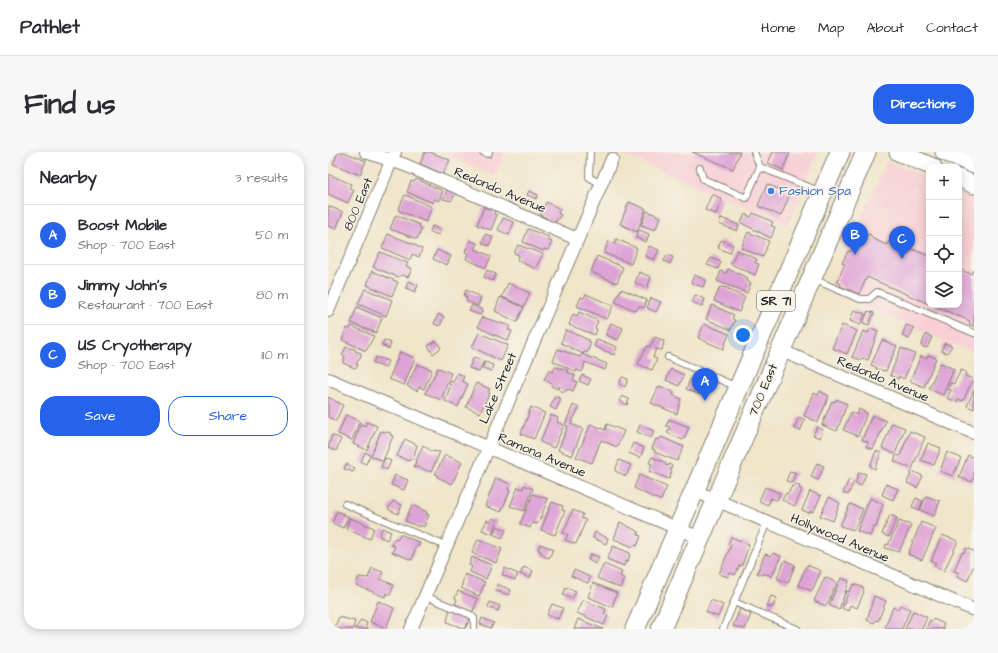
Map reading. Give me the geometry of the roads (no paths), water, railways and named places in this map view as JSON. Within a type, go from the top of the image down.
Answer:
[{"type":"main road","name":"700 East","points":[[636,629],[840,152]]},
{"type":"main road","name":"700 East","points":[[661,629],[866,152]]},
{"type":"main road","points":[[898,152],[926,164]]},
{"type":"main road","points":[[944,152],[974,165]]},
{"type":"main road","points":[[962,179],[974,185]]},
{"type":"street","name":"Redondo Avenue","points":[[366,152],[393,157],[405,165],[578,238]]},
{"type":"street","name":"800 East","points":[[328,310],[393,157]]},
{"type":"street","name":"Lake Street","points":[[411,629],[612,159]]},
{"type":"street","name":"Redondo Avenue","points":[[780,350],[974,433]]},
{"type":"street","name":"Ramona Avenue","points":[[328,379],[700,538]]},
{"type":"street","name":"Hollywood Avenue","points":[[694,491],[974,610]]},
{"type":"lane","points":[[483,152],[488,154],[489,152]]},
{"type":"lane","points":[[590,152],[589,177],[601,184]]},
{"type":"lane","points":[[700,168],[703,179],[746,198],[760,167],[754,152]]},
{"type":"lane","points":[[760,167],[822,192]]},
{"type":"lane","points":[[811,278],[860,300],[868,299],[877,292],[974,333]]},
{"type":"lane","points":[[668,357],[739,387]]},
{"type":"lane","points":[[345,504],[446,546]]},
{"type":"lane","points":[[723,629],[767,522]]},
{"type":"lane","points":[[425,596],[471,615],[474,618],[474,629]]},
{"type":"lane","points":[[734,602],[797,629]]},
{"type":"lane","points":[[972,629],[974,623]]},
{"type":"place","name":"Fashion Spa","points":[[771,191]]},
{"type":"place","name":"Jimmy John's","points":[[855,255]]},
{"type":"place","name":"US Cryotherapy","points":[[902,259]]},
{"type":"place","name":"Boost Mobile","points":[[705,401]]}]
